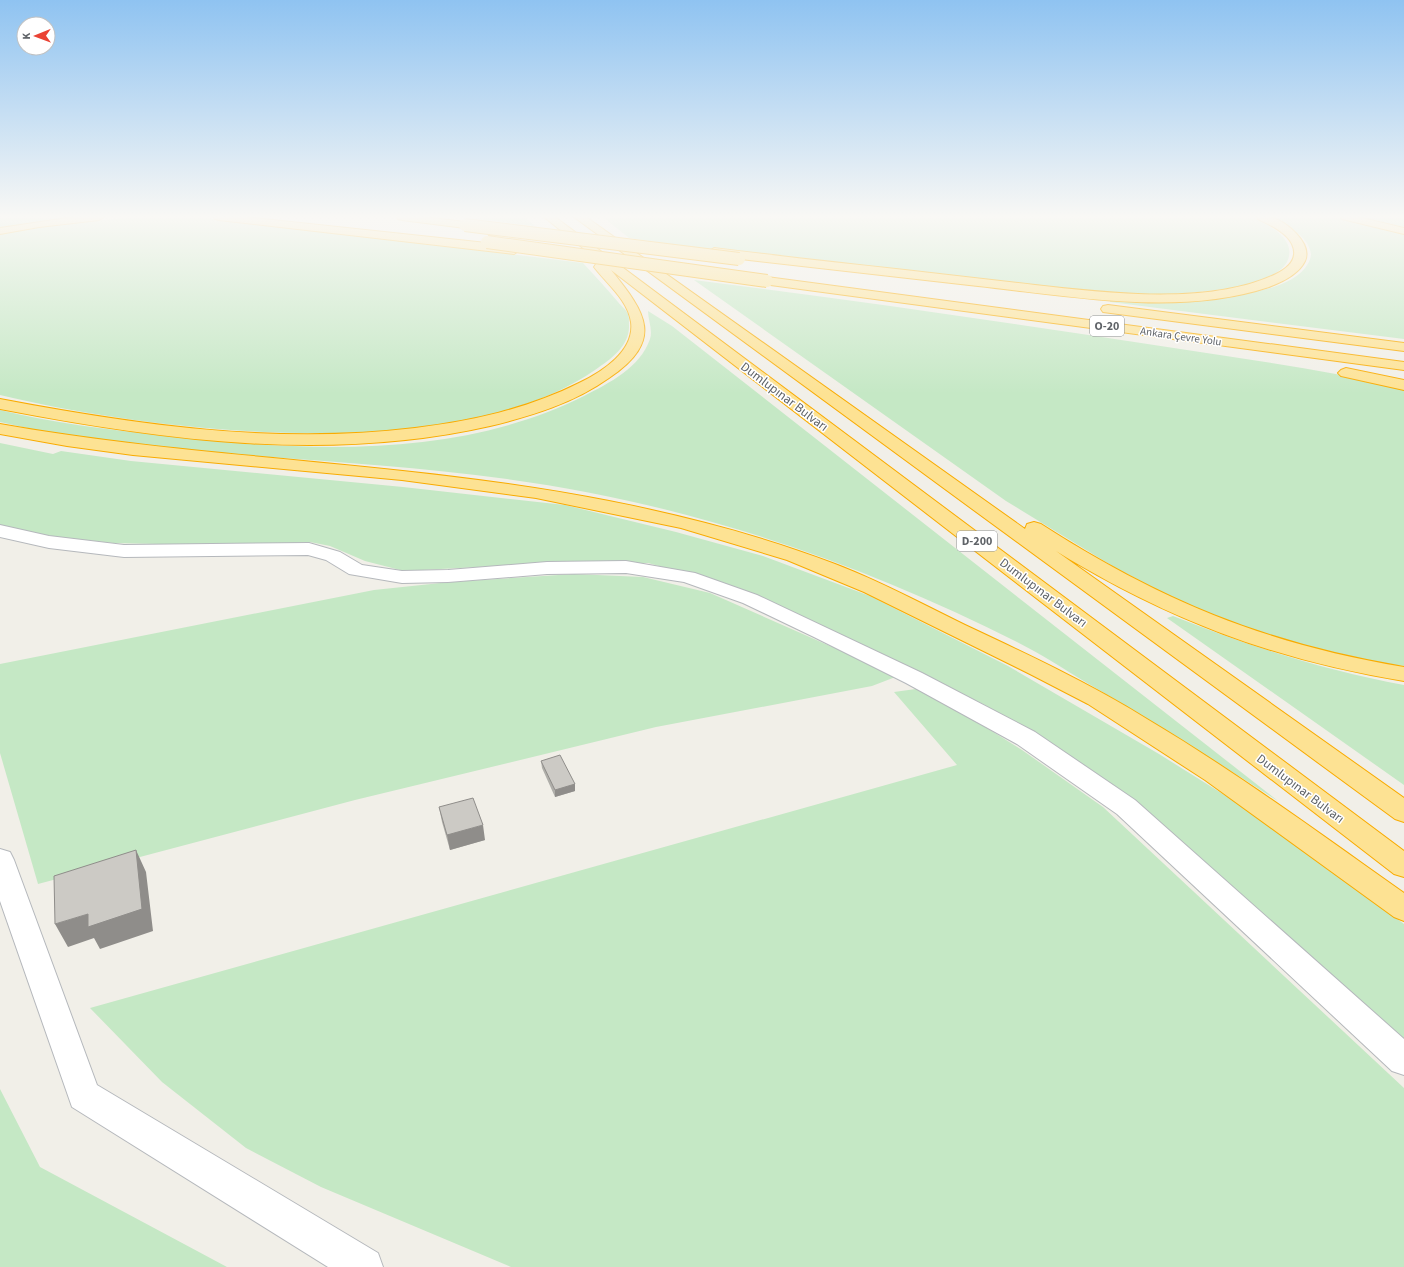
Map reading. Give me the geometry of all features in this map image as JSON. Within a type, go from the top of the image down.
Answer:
[{"type":"highway","points":[[0,404],[105,422],[194,433],[319,440],[404,436],[487,423],[522,414],[578,391],[603,377],[631,351],[637,338],[638,324],[633,309],[609,276]]},
{"type":"highway","name":"Dumlupınar Bulvarı","points":[[627,276],[1404,866]]},
{"type":"highway","name":"Dumlupınar Bulvarı","points":[[661,276],[1404,812]]},
{"type":"highway","points":[[673,276],[702,306],[871,416],[1054,541],[1148,595],[1205,620],[1273,645],[1334,661],[1404,674]]},
{"type":"highway","name":"Ankara Çevre Yolu","points":[[732,276],[1404,366]]},
{"type":"highway","name":"Ankara Çevre Yolu","points":[[878,276],[1404,347]]},
{"type":"highway","points":[[916,276],[1093,295],[1152,298],[1196,296],[1262,285],[1282,276]]},
{"type":"highway","points":[[810,286],[875,301],[1331,370],[1404,385]]},
{"type":"highway","points":[[0,429],[51,440],[133,451],[436,479],[532,492],[701,528],[759,545],[838,573],[991,645],[1096,699],[1197,762],[1295,830],[1404,909]]},
{"type":"street","points":[[0,531],[49,542],[124,551],[309,549],[333,556],[356,570],[402,576],[448,576],[547,568],[626,567],[688,578],[750,599],[914,678],[1026,738],[1126,807],[1404,1060]]},
{"type":"street","points":[[0,860],[84,1096],[364,1267]]},
{"type":"green space","points":[[0,276],[595,276],[625,309],[629,319],[628,333],[623,346],[613,356],[595,370],[536,400],[465,420],[387,431],[305,433],[221,429],[140,421],[65,409],[0,395]]},
{"type":"green space","points":[[950,276],[1270,276],[1265,279],[1241,285],[1214,290],[1186,293],[1121,295]]},
{"type":"green space","points":[[1295,276],[1404,276],[1404,339],[1110,302],[1110,300],[1214,298],[1243,294],[1269,288],[1290,280]]},
{"type":"green space","points":[[694,280],[1085,334],[1306,369],[1404,388],[1404,666],[1380,663],[1322,650],[1267,635],[1188,606],[1114,567],[1006,501]]},
{"type":"green space","points":[[648,311],[672,326],[1278,801],[1135,712],[1017,642],[895,586],[832,561],[769,539],[639,503],[507,479],[399,467],[181,450],[127,444],[73,437],[0,422],[0,410],[39,419],[159,435],[266,445],[321,447],[375,446],[429,441],[482,432],[534,417],[584,396],[623,374],[639,358],[650,339],[651,329]]},
{"type":"green space","points":[[0,443],[53,454],[61,451],[131,461],[403,487],[565,505],[676,532],[763,556],[870,596],[1008,666],[1159,754],[1258,816],[1404,924],[1404,1045],[1116,788],[985,705],[731,586],[648,563],[549,563],[404,571],[365,561],[330,546],[310,542],[249,546],[113,543],[32,534],[0,527]]},
{"type":"green space","points":[[574,574],[643,577],[710,593],[898,676],[872,686],[656,727],[355,800],[38,884],[0,753],[0,664],[374,590],[450,582]]},
{"type":"green space","points":[[1173,616],[1229,637],[1287,656],[1345,672],[1404,685],[1404,785],[1167,618]]},
{"type":"green space","points":[[923,688],[1022,750],[1103,807],[1404,1088],[1404,1267],[511,1267],[321,1187],[246,1148],[162,1082],[90,1008],[957,765],[894,692]]},
{"type":"green space","points":[[0,1089],[40,1167],[227,1267],[0,1267]]},
{"type":"building","points":[[560,755],[575,784],[555,790],[541,761]]},
{"type":"building","points":[[473,798],[483,825],[447,835],[439,807]]},
{"type":"building","points":[[136,850],[142,909],[88,927],[88,914],[55,924],[54,876]]}]
